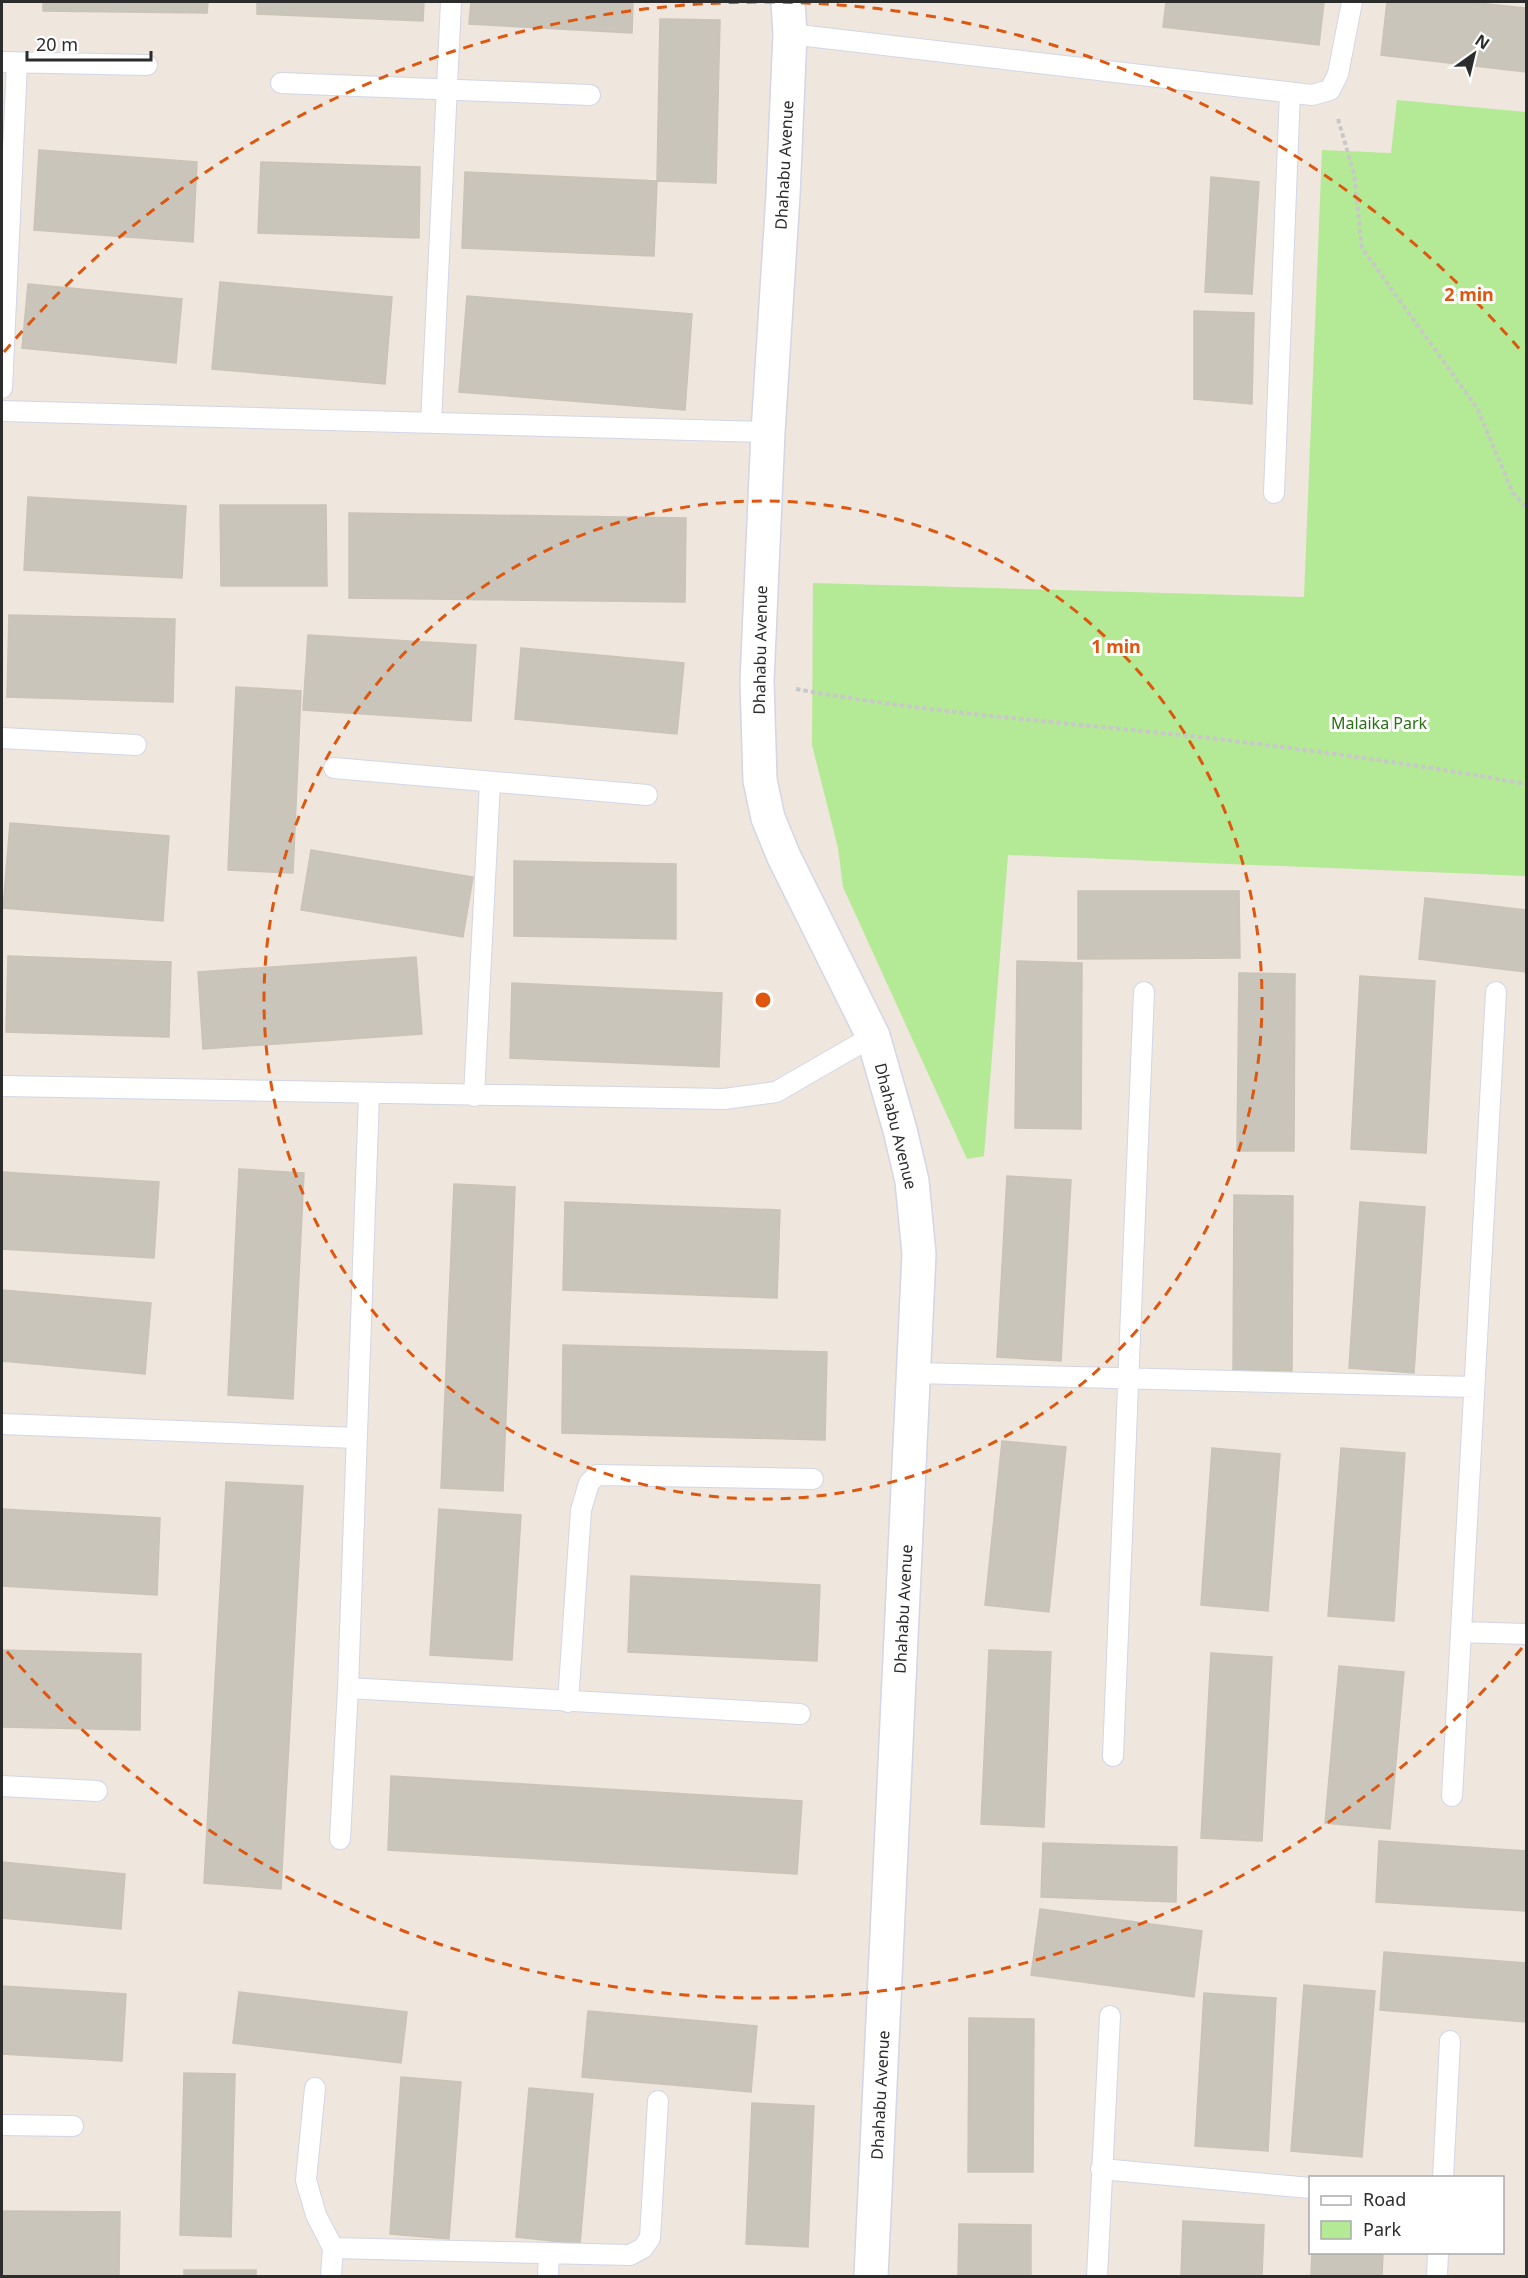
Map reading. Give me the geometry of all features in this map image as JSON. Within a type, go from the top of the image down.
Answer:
[{"type":"street","name":"Dhahabu Avenue","points":[[788,2],[790,34],[783,195],[768,432],[757,681],[759,780],[768,818],[784,857],[873,1036],[912,1181],[919,1254],[871,2277]]},
{"type":"lane","points":[[431,423],[452,2]]},
{"type":"lane","points":[[790,34],[1312,95],[1330,90],[1338,74],[1352,2]]},
{"type":"lane","points":[[2,388],[9,63],[147,65]]},
{"type":"lane","points":[[281,83],[590,94]]},
{"type":"lane","points":[[1274,494],[1290,92]]},
{"type":"lane","points":[[2,411],[768,432]]},
{"type":"lane","points":[[2,738],[136,745]]},
{"type":"lane","points":[[334,768],[647,795]]},
{"type":"lane","points":[[474,1096],[490,782]]},
{"type":"lane","points":[[1113,1756],[1144,992]]},
{"type":"lane","points":[[1452,1796],[1496,992]]},
{"type":"lane","points":[[2,1086],[369,1095],[724,1099],[776,1092],[873,1036]]},
{"type":"lane","points":[[340,1839],[348,1688],[369,1095]]},
{"type":"lane","points":[[914,1373],[1474,1387]]},
{"type":"lane","points":[[2,1424],[356,1438]]},
{"type":"lane","points":[[568,1702],[582,1504],[589,1483],[597,1475],[813,1479]]},
{"type":"lane","points":[[1461,1632],[1527,1634]]},
{"type":"lane","points":[[348,1688],[800,1714]]},
{"type":"lane","points":[[2,1786],[97,1791]]},
{"type":"lane","points":[[1097,2277],[1110,2016]]},
{"type":"lane","points":[[1443,2176],[1450,2042]]},
{"type":"lane","points":[[315,2088],[306,2180],[316,2215],[333,2248],[331,2277]]},
{"type":"lane","points":[[333,2248],[630,2255],[643,2248],[650,2238],[658,2101]]},
{"type":"lane","points":[[2,2125],[73,2126]]},
{"type":"lane","points":[[1101,2169],[1309,2188]]},
{"type":"lane","points":[[548,2277],[549,2254]]},
{"type":"lane","points":[[1437,2277],[1438,2254]]},
{"type":"path","points":[[1330,90],[1354,174],[1362,248],[1477,408],[1513,493],[1527,507]]},
{"type":"path","points":[[757,681],[881,704],[1224,740],[1448,770],[1527,784]]},
{"type":"green space","name":"Malaika Park","points":[[1397,100],[1526,112],[1526,876],[1008,855],[984,1156],[967,1159],[843,887],[838,848],[812,745],[813,583],[1304,597],[1322,150],[1391,153]]},
{"type":"building","points":[[43,2],[208,2],[207,13],[43,11]]},
{"type":"building","points":[[257,2],[424,2],[423,21],[257,14]]},
{"type":"building","points":[[471,2],[633,2],[632,33],[469,24]]},
{"type":"building","points":[[1166,2],[1324,2],[1319,45],[1163,27]]},
{"type":"building","points":[[1387,2],[1468,2],[1526,8],[1526,72],[1381,55]]},
{"type":"building","points":[[660,19],[720,20],[716,183],[657,181]]},
{"type":"building","points":[[39,150],[197,162],[193,242],[34,230]]},
{"type":"building","points":[[261,162],[420,167],[419,238],[258,233]]},
{"type":"building","points":[[465,172],[657,181],[654,256],[462,248]]},
{"type":"building","points":[[1211,177],[1259,182],[1252,294],[1205,292]]},
{"type":"building","points":[[220,282],[392,297],[385,384],[212,369]]},
{"type":"building","points":[[28,284],[182,299],[176,363],[22,348]]},
{"type":"building","points":[[467,296],[692,314],[685,410],[459,392]]},
{"type":"building","points":[[1194,311],[1254,313],[1252,404],[1194,399]]},
{"type":"building","points":[[28,497],[186,506],[182,578],[24,570]]},
{"type":"building","points":[[220,505],[326,505],[327,586],[221,586]]},
{"type":"building","points":[[349,513],[686,518],[685,602],[349,598]]},
{"type":"building","points":[[9,615],[175,619],[173,702],[7,697]]},
{"type":"building","points":[[308,635],[476,645],[471,721],[303,710]]},
{"type":"building","points":[[521,648],[684,663],[677,734],[515,719]]},
{"type":"building","points":[[236,687],[301,691],[293,873],[228,870]]},
{"type":"building","points":[[10,823],[169,836],[163,921],[3,908]]},
{"type":"building","points":[[311,850],[473,877],[463,937],[301,910]]},
{"type":"building","points":[[514,861],[676,864],[676,939],[514,936]]},
{"type":"building","points":[[1078,891],[1239,891],[1240,958],[1078,959]]},
{"type":"building","points":[[1425,898],[1526,910],[1526,972],[1419,959]]},
{"type":"building","points":[[8,956],[171,962],[169,1037],[6,1032]]},
{"type":"building","points":[[416,957],[422,1034],[203,1049],[198,972]]},
{"type":"building","points":[[1017,961],[1082,963],[1081,1129],[1015,1128]]},
{"type":"building","points":[[1239,973],[1295,974],[1294,1151],[1237,1151]]},
{"type":"building","points":[[1360,976],[1435,981],[1426,1153],[1351,1149]]},
{"type":"building","points":[[512,983],[722,993],[719,1067],[510,1058]]},
{"type":"building","points":[[239,1169],[304,1173],[293,1399],[228,1395]]},
{"type":"building","points":[[2,1172],[159,1182],[154,1258],[2,1249]]},
{"type":"building","points":[[1007,1176],[1071,1180],[1061,1361],[997,1357]]},
{"type":"building","points":[[454,1184],[515,1187],[503,1491],[441,1488]]},
{"type":"building","points":[[1234,1195],[1293,1196],[1292,1371],[1233,1371]]},
{"type":"building","points":[[565,1202],[780,1210],[777,1298],[563,1290]]},
{"type":"building","points":[[1360,1202],[1425,1207],[1414,1373],[1349,1368]]},
{"type":"building","points":[[2,1290],[151,1303],[145,1374],[2,1361]]},
{"type":"building","points":[[563,1345],[827,1352],[825,1440],[562,1433]]},
{"type":"building","points":[[1002,1441],[1066,1447],[1049,1612],[985,1605]]},
{"type":"building","points":[[1212,1448],[1280,1454],[1268,1611],[1201,1605]]},
{"type":"building","points":[[1341,1448],[1405,1453],[1394,1621],[1328,1616]]},
{"type":"building","points":[[226,1482],[303,1486],[281,1889],[204,1883]]},
{"type":"building","points":[[2,1509],[160,1518],[157,1595],[2,1586]]},
{"type":"building","points":[[439,1509],[521,1515],[512,1660],[430,1655]]},
{"type":"building","points":[[631,1576],[820,1585],[817,1661],[628,1652]]},
{"type":"building","points":[[2,1650],[141,1654],[140,1730],[2,1727]]},
{"type":"building","points":[[989,1650],[1051,1652],[1044,1827],[981,1824]]},
{"type":"building","points":[[1211,1653],[1272,1657],[1262,1841],[1201,1838]]},
{"type":"building","points":[[1339,1666],[1404,1672],[1390,1829],[1325,1823]]},
{"type":"building","points":[[391,1776],[802,1801],[797,1874],[388,1850]]},
{"type":"building","points":[[1379,1841],[1526,1851],[1526,1911],[1376,1902]]},
{"type":"building","points":[[1043,1843],[1177,1847],[1176,1902],[1041,1897]]},
{"type":"building","points":[[2,1862],[125,1874],[121,1929],[2,1918]]},
{"type":"building","points":[[1040,1909],[1202,1931],[1194,1997],[1031,1975]]},
{"type":"building","points":[[1384,1952],[1526,1963],[1526,2022],[1380,2010]]},
{"type":"building","points":[[1304,1985],[1375,1991],[1362,2157],[1291,2151]]},
{"type":"building","points":[[2,1986],[126,1994],[122,2061],[2,2054]]},
{"type":"building","points":[[239,1992],[407,2012],[401,2063],[233,2043]]},
{"type":"building","points":[[1204,1993],[1276,1998],[1268,2151],[1195,2146]]},
{"type":"building","points":[[588,2011],[757,2026],[751,2092],[582,2077]]},
{"type":"building","points":[[969,2018],[1034,2019],[1033,2172],[968,2172]]},
{"type":"building","points":[[184,2073],[235,2074],[231,2237],[180,2235]]},
{"type":"building","points":[[401,2077],[461,2082],[449,2239],[390,2234]]},
{"type":"building","points":[[529,2088],[593,2094],[580,2244],[516,2237]]},
{"type":"building","points":[[752,2103],[814,2106],[808,2247],[746,2244]]},
{"type":"building","points":[[2,2211],[120,2212],[119,2276],[2,2276]]},
{"type":"building","points":[[1183,2221],[1264,2225],[1262,2276],[1181,2276]]},
{"type":"building","points":[[959,2224],[1031,2225],[1031,2276],[958,2276]]},
{"type":"building","points":[[1312,2254],[1383,2254],[1382,2276],[1311,2276]]},
{"type":"building","points":[[184,2270],[256,2270],[256,2276],[184,2276]]}]
